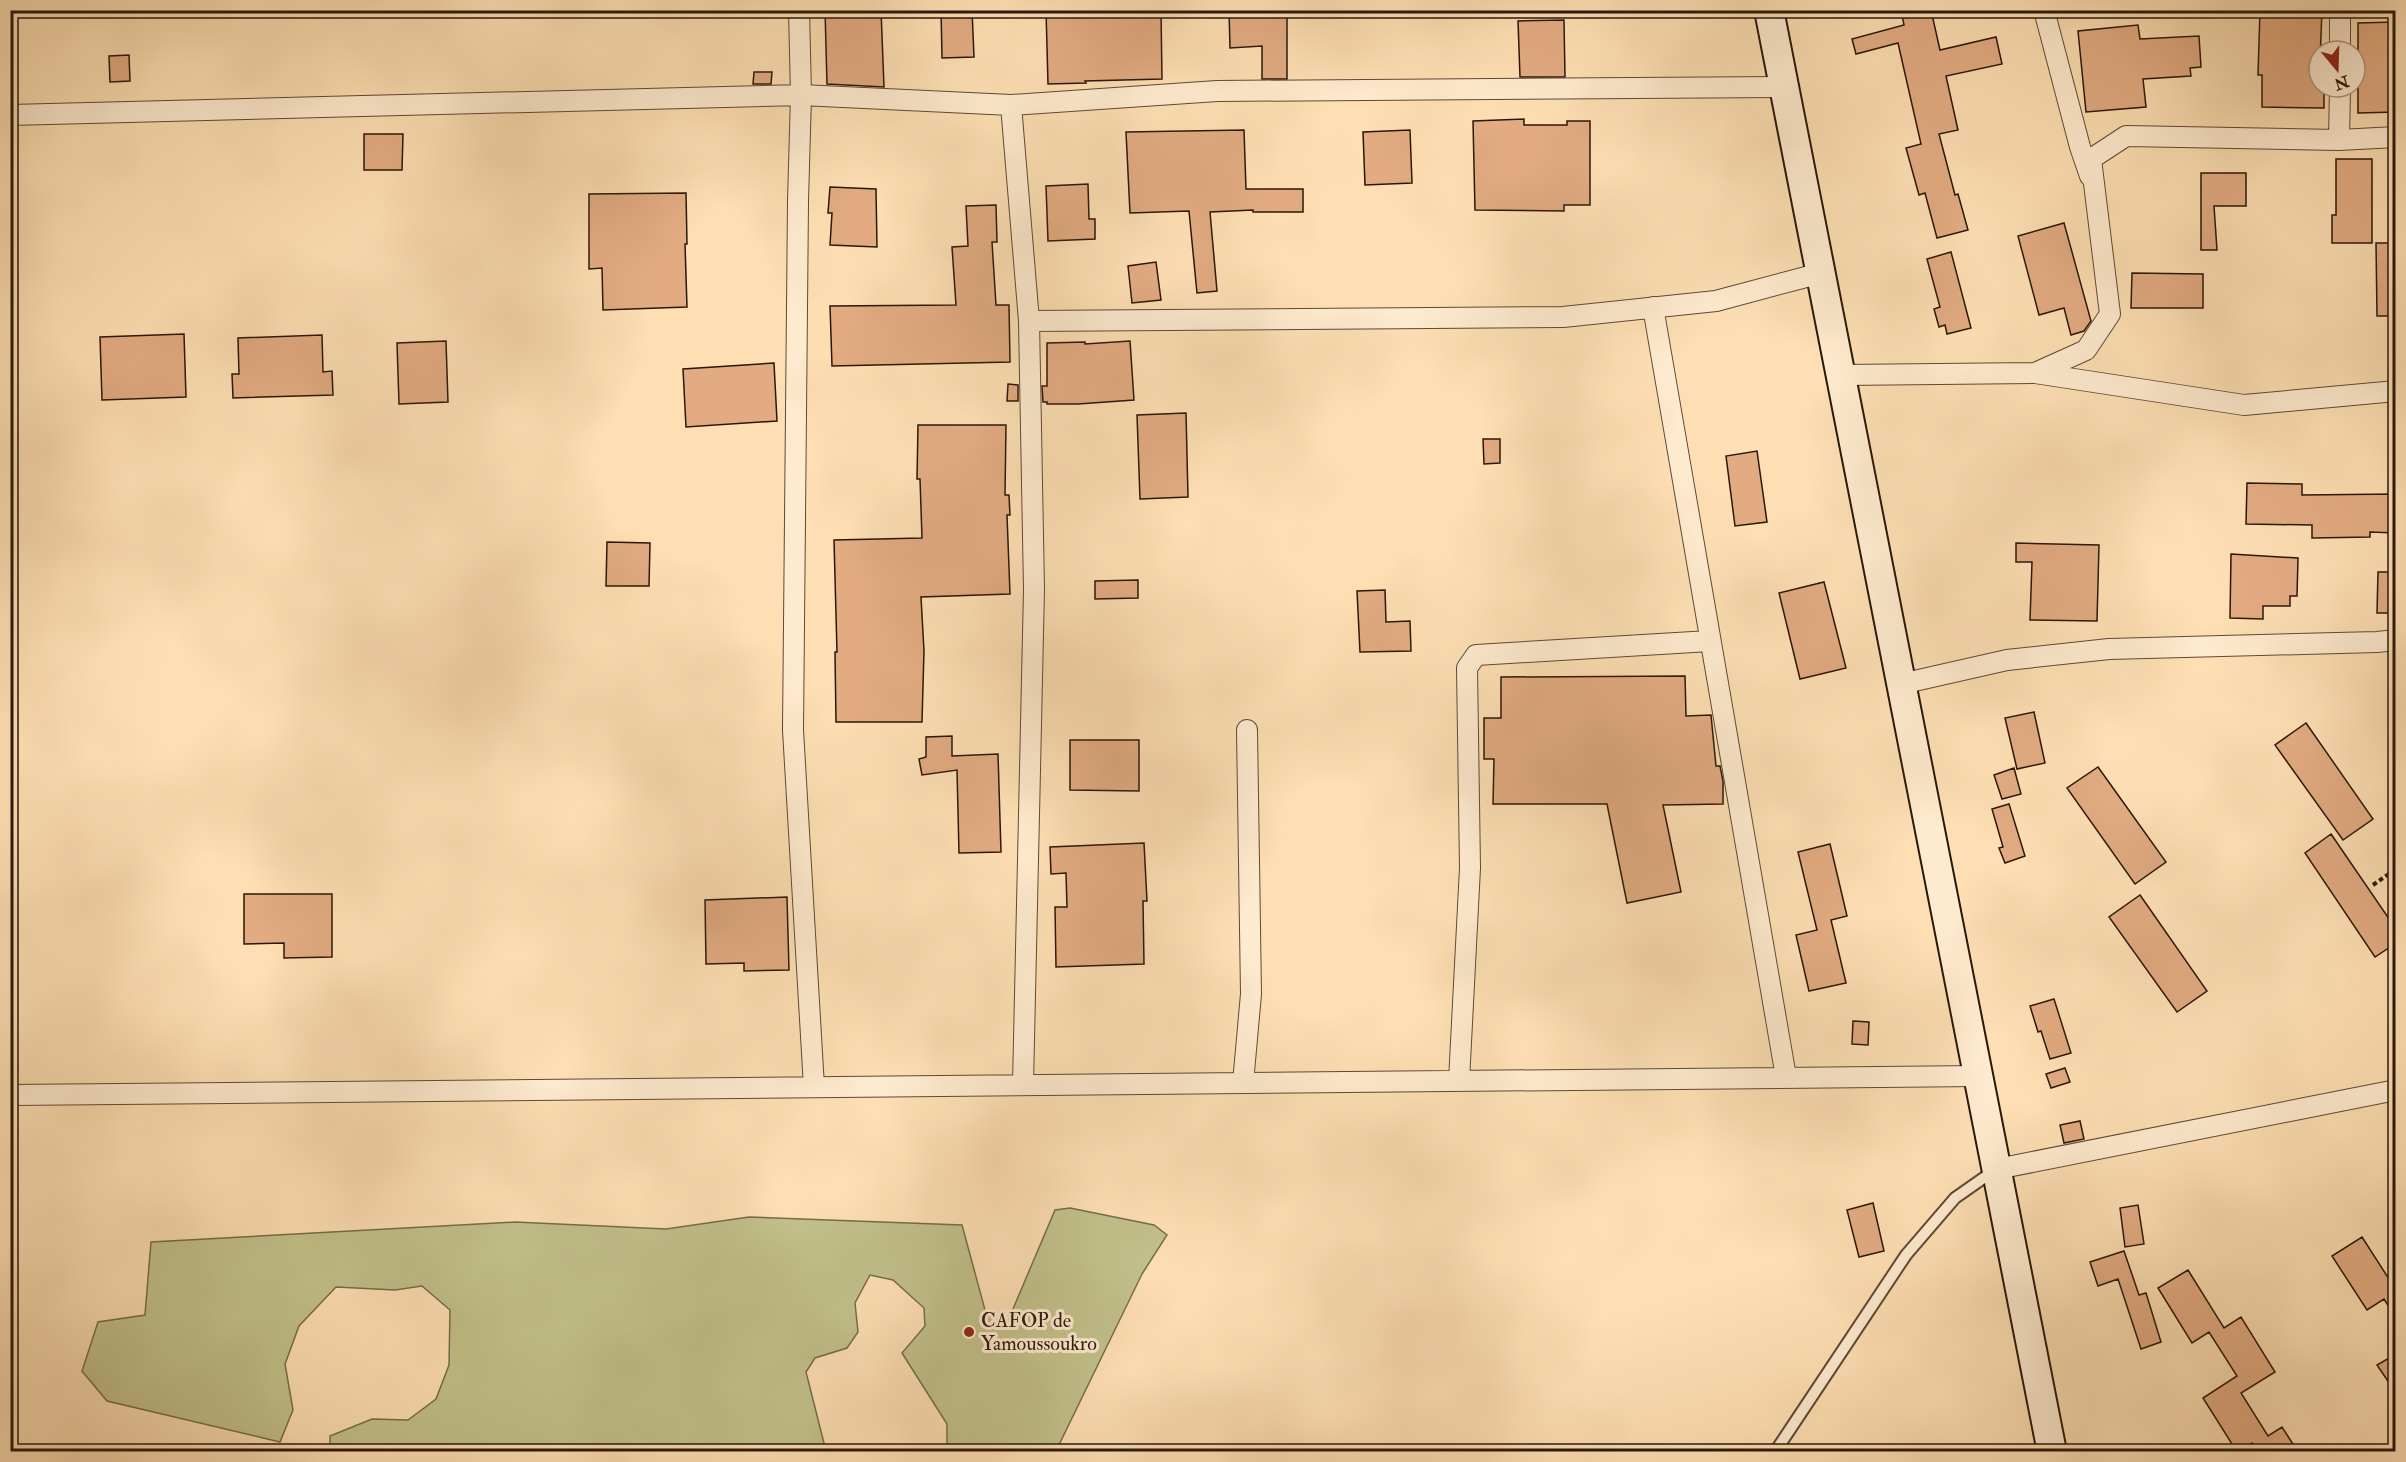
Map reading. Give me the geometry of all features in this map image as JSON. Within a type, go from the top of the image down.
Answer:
[{"type":"street","points":[[799,10],[801,95],[793,730],[814,1087]]},
{"type":"street","points":[[1769,10],[2052,1452]]},
{"type":"street","points":[[2044,10],[2080,147],[2093,186]]},
{"type":"street","points":[[2340,10],[2340,39]]},
{"type":"street","points":[[10,115],[801,95],[1011,105],[1217,91],[1785,87]]},
{"type":"street","points":[[2339,140],[2340,99]]},
{"type":"street","points":[[1011,105],[1029,321],[1034,589],[1023,1085]]},
{"type":"street","points":[[2035,373],[2086,350],[2110,314],[2091,159],[2126,136],[2339,140],[2396,137]]},
{"type":"street","points":[[1029,321],[1563,317],[1716,301],[1821,273]]},
{"type":"street","points":[[1653,307],[1786,1077]]},
{"type":"street","points":[[1842,375],[2035,373],[2244,405],[2396,391]]},
{"type":"street","points":[[1901,684],[2007,660],[2109,649],[2396,640]]},
{"type":"street","points":[[1459,1081],[1470,868],[1467,668],[1476,655],[1710,641]]},
{"type":"street","points":[[1243,1083],[1251,994],[1247,730]]},
{"type":"street","points":[[10,1095],[1979,1076]]},
{"type":"street","points":[[1997,1169],[2396,1090]]},
{"type":"lane","points":[[1775,1452],[1906,1255],[1955,1198],[1997,1169]]},
{"type":"path","points":[[2373,885],[2396,869]]},
{"type":"shaded area","points":[[1070,1208],[1154,1225],[1167,1235],[1142,1274],[1056,1451],[947,1451],[947,1424],[902,1353],[925,1326],[924,1308],[893,1280],[870,1275],[855,1303],[858,1332],[847,1348],[815,1358],[806,1372],[826,1451],[330,1451],[330,1436],[372,1419],[408,1420],[436,1399],[449,1365],[450,1310],[422,1286],[395,1290],[336,1287],[299,1326],[285,1364],[293,1410],[280,1442],[107,1401],[82,1371],[98,1322],[145,1315],[151,1242],[515,1222],[666,1229],[749,1217],[962,1225],[985,1310],[1007,1323],[1055,1210]]},
{"type":"building","points":[[825,10],[881,10],[884,87],[827,84]]},
{"type":"building","points":[[941,10],[972,10],[974,57],[942,58]]},
{"type":"building","points":[[1046,10],[1084,10],[1084,15],[1161,12],[1162,79],[1048,84]]},
{"type":"building","points":[[1229,10],[1287,10],[1287,79],[1262,79],[1262,46],[1230,48]]},
{"type":"building","points":[[1901,10],[1931,10],[1940,50],[1996,37],[2002,64],[1946,76],[1958,130],[1939,134],[1955,195],[1958,194],[1968,230],[1937,238],[1925,193],[1919,195],[1906,148],[1921,144],[1898,43],[1856,54],[1852,39],[1904,25]]},
{"type":"building","points":[[2260,10],[2322,10],[2321,39],[2307,39],[2307,99],[2324,99],[2324,108],[2262,107],[2262,75],[2258,75]]},
{"type":"building","points":[[1564,20],[1565,77],[1520,77],[1518,21]]},
{"type":"building","points":[[2396,22],[2396,112],[2358,113],[2358,99],[2367,99],[2367,39],[2358,39],[2358,23]]},
{"type":"building","points":[[2138,25],[2140,39],[2199,36],[2201,67],[2190,68],[2191,76],[2143,79],[2146,107],[2086,112],[2078,31]]},
{"type":"building","points":[[129,55],[130,81],[110,82],[109,56]]},
{"type":"building","points":[[754,72],[772,72],[771,84],[753,84]]},
{"type":"building","points":[[1524,119],[1524,125],[1567,125],[1567,121],[1590,121],[1590,205],[1564,205],[1564,211],[1475,210],[1473,121]]},
{"type":"building","points":[[1244,130],[1246,189],[1303,189],[1303,212],[1253,212],[1253,210],[1210,212],[1217,291],[1197,293],[1189,211],[1130,213],[1126,132]]},
{"type":"building","points":[[1410,130],[1412,183],[1365,185],[1363,132]]},
{"type":"building","points":[[364,134],[403,134],[402,170],[364,170]]},
{"type":"building","points":[[2336,159],[2372,159],[2372,243],[2332,243],[2332,215],[2336,215]]},
{"type":"building","points":[[2201,173],[2246,173],[2246,206],[2214,206],[2217,250],[2201,250]]},
{"type":"building","points":[[1088,184],[1089,219],[1095,219],[1095,239],[1048,241],[1046,186]]},
{"type":"building","points":[[830,187],[876,189],[877,247],[830,245],[832,213],[828,213]]},
{"type":"building","points":[[686,193],[687,307],[603,310],[602,268],[589,269],[589,194]]},
{"type":"building","points":[[996,205],[997,242],[992,242],[996,305],[1009,305],[1010,362],[832,366],[830,306],[956,305],[952,247],[968,246],[966,206]]},
{"type":"building","points":[[2064,223],[2091,321],[2084,331],[2071,335],[2064,308],[2039,315],[2018,236]]},
{"type":"building","points":[[2376,243],[2396,243],[2396,316],[2377,316]]},
{"type":"building","points":[[1951,252],[1971,328],[1947,334],[1945,325],[1939,327],[1934,309],[1940,307],[1927,259]]},
{"type":"building","points":[[1156,262],[1161,300],[1132,303],[1128,266]]},
{"type":"building","points":[[2132,273],[2203,274],[2203,308],[2131,308]]},
{"type":"building","points":[[184,334],[186,397],[102,400],[100,337]]},
{"type":"building","points":[[322,335],[323,372],[332,371],[333,395],[233,398],[232,374],[239,374],[238,338]]},
{"type":"building","points":[[446,341],[448,402],[399,404],[397,343]]},
{"type":"building","points":[[1130,341],[1134,400],[1078,404],[1043,402],[1042,386],[1047,386],[1047,343],[1085,342],[1085,344]]},
{"type":"building","points":[[774,363],[777,421],[686,427],[683,369]]},
{"type":"building","points":[[1008,384],[1018,385],[1018,401],[1007,401]]},
{"type":"building","points":[[1186,413],[1188,497],[1140,499],[1137,415]]},
{"type":"building","points":[[918,425],[1006,425],[1005,495],[1009,495],[1010,515],[1007,515],[1010,594],[921,597],[924,651],[922,722],[836,722],[834,540],[922,538],[920,479],[917,479]]},
{"type":"building","points":[[1483,439],[1500,439],[1500,463],[1484,464]]},
{"type":"building","points":[[1757,451],[1767,522],[1735,526],[1726,456]]},
{"type":"building","points":[[2247,483],[2302,484],[2302,495],[2396,494],[2396,533],[2370,532],[2370,537],[2312,538],[2312,525],[2246,524]]},
{"type":"building","points":[[607,542],[650,543],[649,586],[606,586]]},
{"type":"building","points":[[2016,543],[2099,545],[2097,621],[2030,620],[2032,562],[2016,562]]},
{"type":"building","points":[[2231,554],[2298,558],[2297,596],[2290,596],[2290,606],[2263,606],[2263,619],[2230,618]]},
{"type":"building","points":[[2378,572],[2396,572],[2396,613],[2377,613]]},
{"type":"building","points":[[1138,580],[1138,598],[1095,599],[1095,581]]},
{"type":"building","points":[[1824,582],[1846,668],[1800,679],[1779,593]]},
{"type":"building","points":[[1385,590],[1386,622],[1410,621],[1411,651],[1360,652],[1357,591]]},
{"type":"building","points":[[1685,676],[1686,716],[1711,715],[1716,766],[1720,766],[1723,781],[1723,804],[1663,805],[1681,892],[1627,903],[1607,804],[1493,804],[1494,759],[1484,759],[1484,718],[1501,718],[1501,677]]},
{"type":"building","points":[[2034,712],[2045,763],[2017,769],[2005,718]]},
{"type":"building","points":[[2306,723],[2373,819],[2343,840],[2275,745]]},
{"type":"building","points":[[952,736],[952,756],[998,754],[1001,852],[959,853],[957,770],[922,775],[919,759],[926,757],[926,737]]},
{"type":"building","points":[[1070,740],[1139,740],[1139,791],[1070,790]]},
{"type":"building","points":[[2098,767],[2166,862],[2135,884],[2067,788]]},
{"type":"building","points":[[2014,768],[2021,794],[2002,799],[1994,775]]},
{"type":"building","points":[[2009,804],[2025,856],[2005,863],[1999,848],[2003,847],[1992,809]]},
{"type":"building","points":[[2331,834],[2396,929],[2396,943],[2375,957],[2305,853]]},
{"type":"building","points":[[1144,843],[1147,901],[1143,901],[1144,964],[1056,967],[1055,907],[1067,907],[1066,873],[1051,874],[1050,847]]},
{"type":"building","points":[[1830,844],[1847,916],[1831,920],[1846,983],[1809,991],[1796,935],[1817,930],[1798,852]]},
{"type":"building","points":[[244,894],[332,894],[332,957],[284,958],[284,943],[244,944]]},
{"type":"building","points":[[2140,895],[2207,991],[2177,1012],[2109,917]]},
{"type":"building","points":[[787,897],[789,970],[744,971],[744,963],[706,964],[705,900]]},
{"type":"building","points":[[2054,999],[2071,1053],[2050,1059],[2030,1006]]},
{"type":"building","points":[[1853,1021],[1869,1022],[1868,1045],[1852,1044]]},
{"type":"building","points":[[2065,1068],[2070,1082],[2051,1088],[2046,1074]]},
{"type":"building","points":[[2080,1121],[2084,1139],[2064,1143],[2060,1125]]},
{"type":"building","points":[[1873,1203],[1884,1251],[1859,1257],[1847,1210]]},
{"type":"building","points":[[2138,1205],[2144,1244],[2125,1247],[2120,1208]]},
{"type":"building","points":[[2362,1237],[2396,1290],[2396,1318],[2384,1299],[2367,1310],[2332,1256]]},
{"type":"building","points":[[2124,1251],[2139,1295],[2146,1293],[2161,1342],[2141,1349],[2118,1279],[2098,1286],[2090,1262]]},
{"type":"building","points":[[2188,1270],[2224,1328],[2241,1317],[2275,1372],[2241,1393],[2268,1436],[2282,1427],[2298,1452],[2243,1452],[2253,1445],[2252,1443],[2237,1452],[2203,1398],[2237,1376],[2209,1332],[2192,1343],[2158,1288]]},
{"type":"building","points":[[2396,1354],[2396,1393],[2377,1365]]},
{"type":"place","name":"CAFOP de Yamoussoukro","points":[[969,1332]]}]
